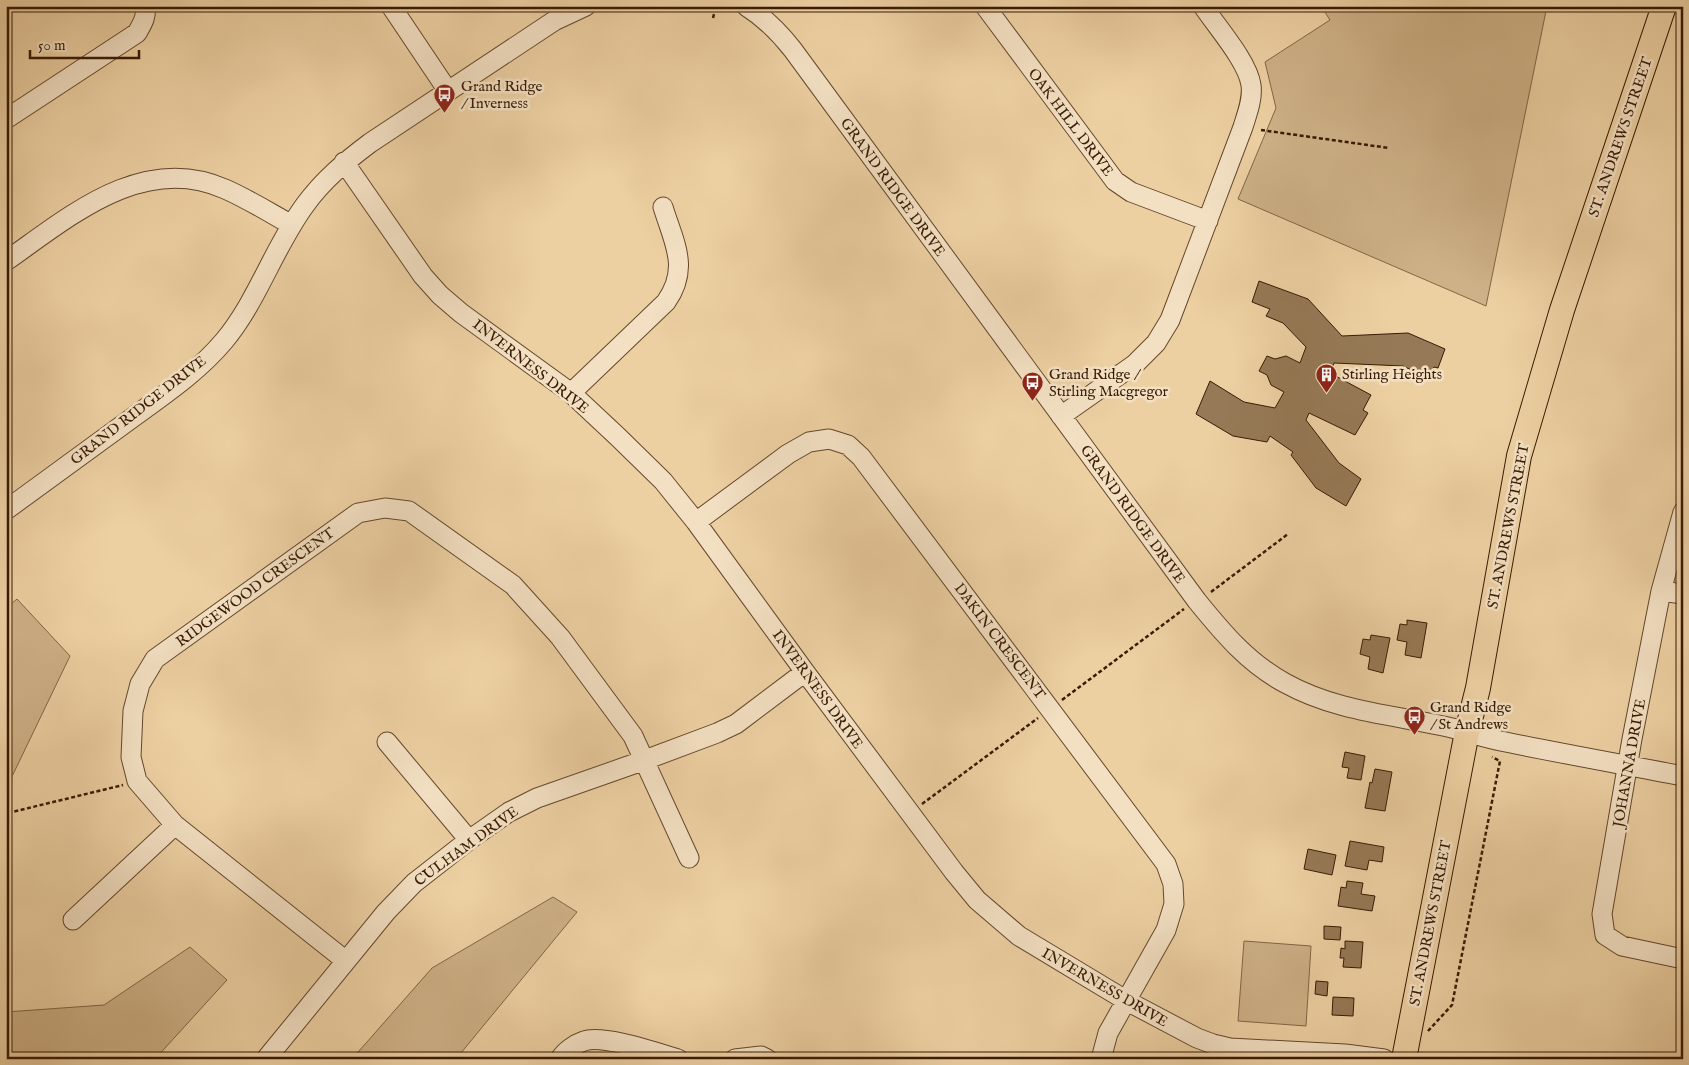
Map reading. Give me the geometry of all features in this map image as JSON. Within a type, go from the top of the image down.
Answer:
[{"type":"main road","name":"ST. ANDREWS STREET","points":[[1404,1059],[1478,688],[1519,456],[1562,310],[1664,6]]},
{"type":"street","points":[[6,120],[137,32],[143,22],[146,12],[145,6]]},
{"type":"street","points":[[390,6],[448,91]]},
{"type":"street","name":"GRAND RIDGE DRIVE","points":[[6,510],[199,367],[224,341],[245,312],[292,225],[305,205],[325,180],[344,162],[554,20],[586,6]]},
{"type":"street","name":"GRAND RIDGE DRIVE","points":[[746,6],[762,16],[779,32],[793,50],[1197,601],[1221,631],[1259,668],[1312,698],[1494,739],[1683,776]]},
{"type":"street","name":"OAK HILL DRIVE","points":[[985,6],[1115,181],[1131,192],[1208,221]]},
{"type":"street","points":[[1061,416],[1135,364],[1156,343],[1170,320],[1243,127],[1250,103],[1252,87],[1247,69],[1203,6]]},
{"type":"street","name":"INVERNESS DRIVE","points":[[344,162],[423,276],[440,295],[571,393],[663,481],[696,522],[909,814],[977,900],[1001,922],[1018,936],[1127,1001],[1213,1044],[1230,1048],[1345,1054],[1384,1059]]},
{"type":"street","points":[[6,261],[99,198],[142,181],[166,178],[195,180],[224,188],[292,225]]},
{"type":"street","points":[[571,393],[666,302],[674,290],[679,275],[678,257],[663,207]]},
{"type":"street","name":"DAKIN CRESCENT","points":[[696,522],[788,454],[809,442],[829,439],[848,445],[861,457],[1166,864],[1173,884],[1174,904],[1166,930],[1108,1032],[1102,1059]]},
{"type":"street","name":"RIDGEWOOD CRESCENT","points":[[346,961],[174,825],[137,782],[131,758],[133,711],[140,684],[155,659],[358,513],[386,508],[409,511],[513,585],[560,637],[633,736],[646,760],[689,858]]},
{"type":"street","name":"JOHANNA DRIVE","points":[[1683,512],[1661,591],[1602,914],[1605,935],[1622,946],[1683,959]]},
{"type":"street","points":[[1661,591],[1683,594]]},
{"type":"street","name":"CULHAM DRIVE","points":[[266,1059],[386,912],[414,883],[468,840],[510,812],[537,798],[646,760],[736,724],[805,672]]},
{"type":"street","points":[[387,742],[468,840]]},
{"type":"street","points":[[73,920],[174,825]]},
{"type":"street","points":[[560,1059],[564,1052],[585,1040],[605,1039],[678,1059]]},
{"type":"street","points":[[734,1059],[761,1056],[767,1059]]},
{"type":"path","points":[[689,6],[689,11]]},
{"type":"path","points":[[714,18],[716,6]]},
{"type":"path","points":[[1261,130],[1389,148]]},
{"type":"path","points":[[1208,595],[1288,534]]},
{"type":"path","points":[[1058,703],[1187,606]]},
{"type":"path","points":[[909,814],[1043,714]]},
{"type":"path","points":[[1422,1037],[1452,1005],[1500,761]]},
{"type":"path","points":[[8,814],[137,782]]},
{"type":"shaded area","points":[[1321,6],[1547,6],[1486,306],[1238,199],[1276,108],[1265,62],[1330,20]]},
{"type":"shaded area","points":[[17,599],[70,656],[6,789],[6,608]]},
{"type":"shaded area","points":[[553,897],[577,912],[456,1059],[352,1059],[432,968]]},
{"type":"shaded area","points":[[1244,941],[1311,946],[1306,1026],[1238,1021]]},
{"type":"shaded area","points":[[190,947],[227,980],[155,1059],[6,1059],[6,1012],[104,1005]]},
{"type":"building","name":"Stirling Heights","points":[[1259,281],[1308,299],[1342,336],[1408,333],[1445,349],[1438,368],[1434,367],[1428,378],[1403,366],[1334,363],[1330,373],[1371,395],[1363,410],[1368,413],[1355,435],[1309,413],[1306,420],[1339,463],[1361,479],[1346,506],[1316,488],[1291,455],[1293,452],[1270,436],[1267,442],[1233,436],[1196,414],[1210,381],[1244,402],[1275,408],[1284,392],[1271,385],[1267,375],[1259,371],[1267,356],[1275,359],[1286,356],[1300,363],[1306,347],[1283,323],[1266,316],[1270,309],[1252,302]]},
{"type":"building","points":[[1407,620],[1427,623],[1421,658],[1405,655],[1407,642],[1397,640],[1400,624],[1407,625]]},
{"type":"building","points":[[1371,635],[1390,638],[1383,673],[1368,669],[1370,657],[1360,654],[1363,639],[1370,640]]},
{"type":"building","points":[[1345,752],[1365,756],[1361,780],[1347,778],[1349,768],[1342,767]]},
{"type":"building","points":[[1375,769],[1392,772],[1385,811],[1365,808],[1370,782],[1372,783]]},
{"type":"building","points":[[1350,841],[1384,847],[1382,862],[1369,860],[1367,870],[1345,866]]},
{"type":"building","points":[[1308,849],[1336,855],[1332,875],[1304,869]]},
{"type":"building","points":[[1347,881],[1363,883],[1361,894],[1375,896],[1372,911],[1338,906],[1341,887],[1346,888]]},
{"type":"building","points":[[1324,926],[1341,927],[1340,940],[1324,939]]},
{"type":"building","points":[[1345,941],[1363,942],[1361,968],[1343,967],[1344,958],[1340,958],[1341,948],[1345,949]]},
{"type":"building","points":[[1316,981],[1328,982],[1327,996],[1315,994]]},
{"type":"building","points":[[1333,997],[1354,998],[1353,1016],[1332,1015]]},
{"type":"place","name":"Grand Ridge / Inverness","points":[[445,114]]},
{"type":"place","name":"Stirling Heights","points":[[1326,393]]},
{"type":"place","name":"Grand Ridge / Stirling Macgregor","points":[[1033,402]]},
{"type":"place","name":"Grand Ridge / St Andrews","points":[[1414,735]]}]
